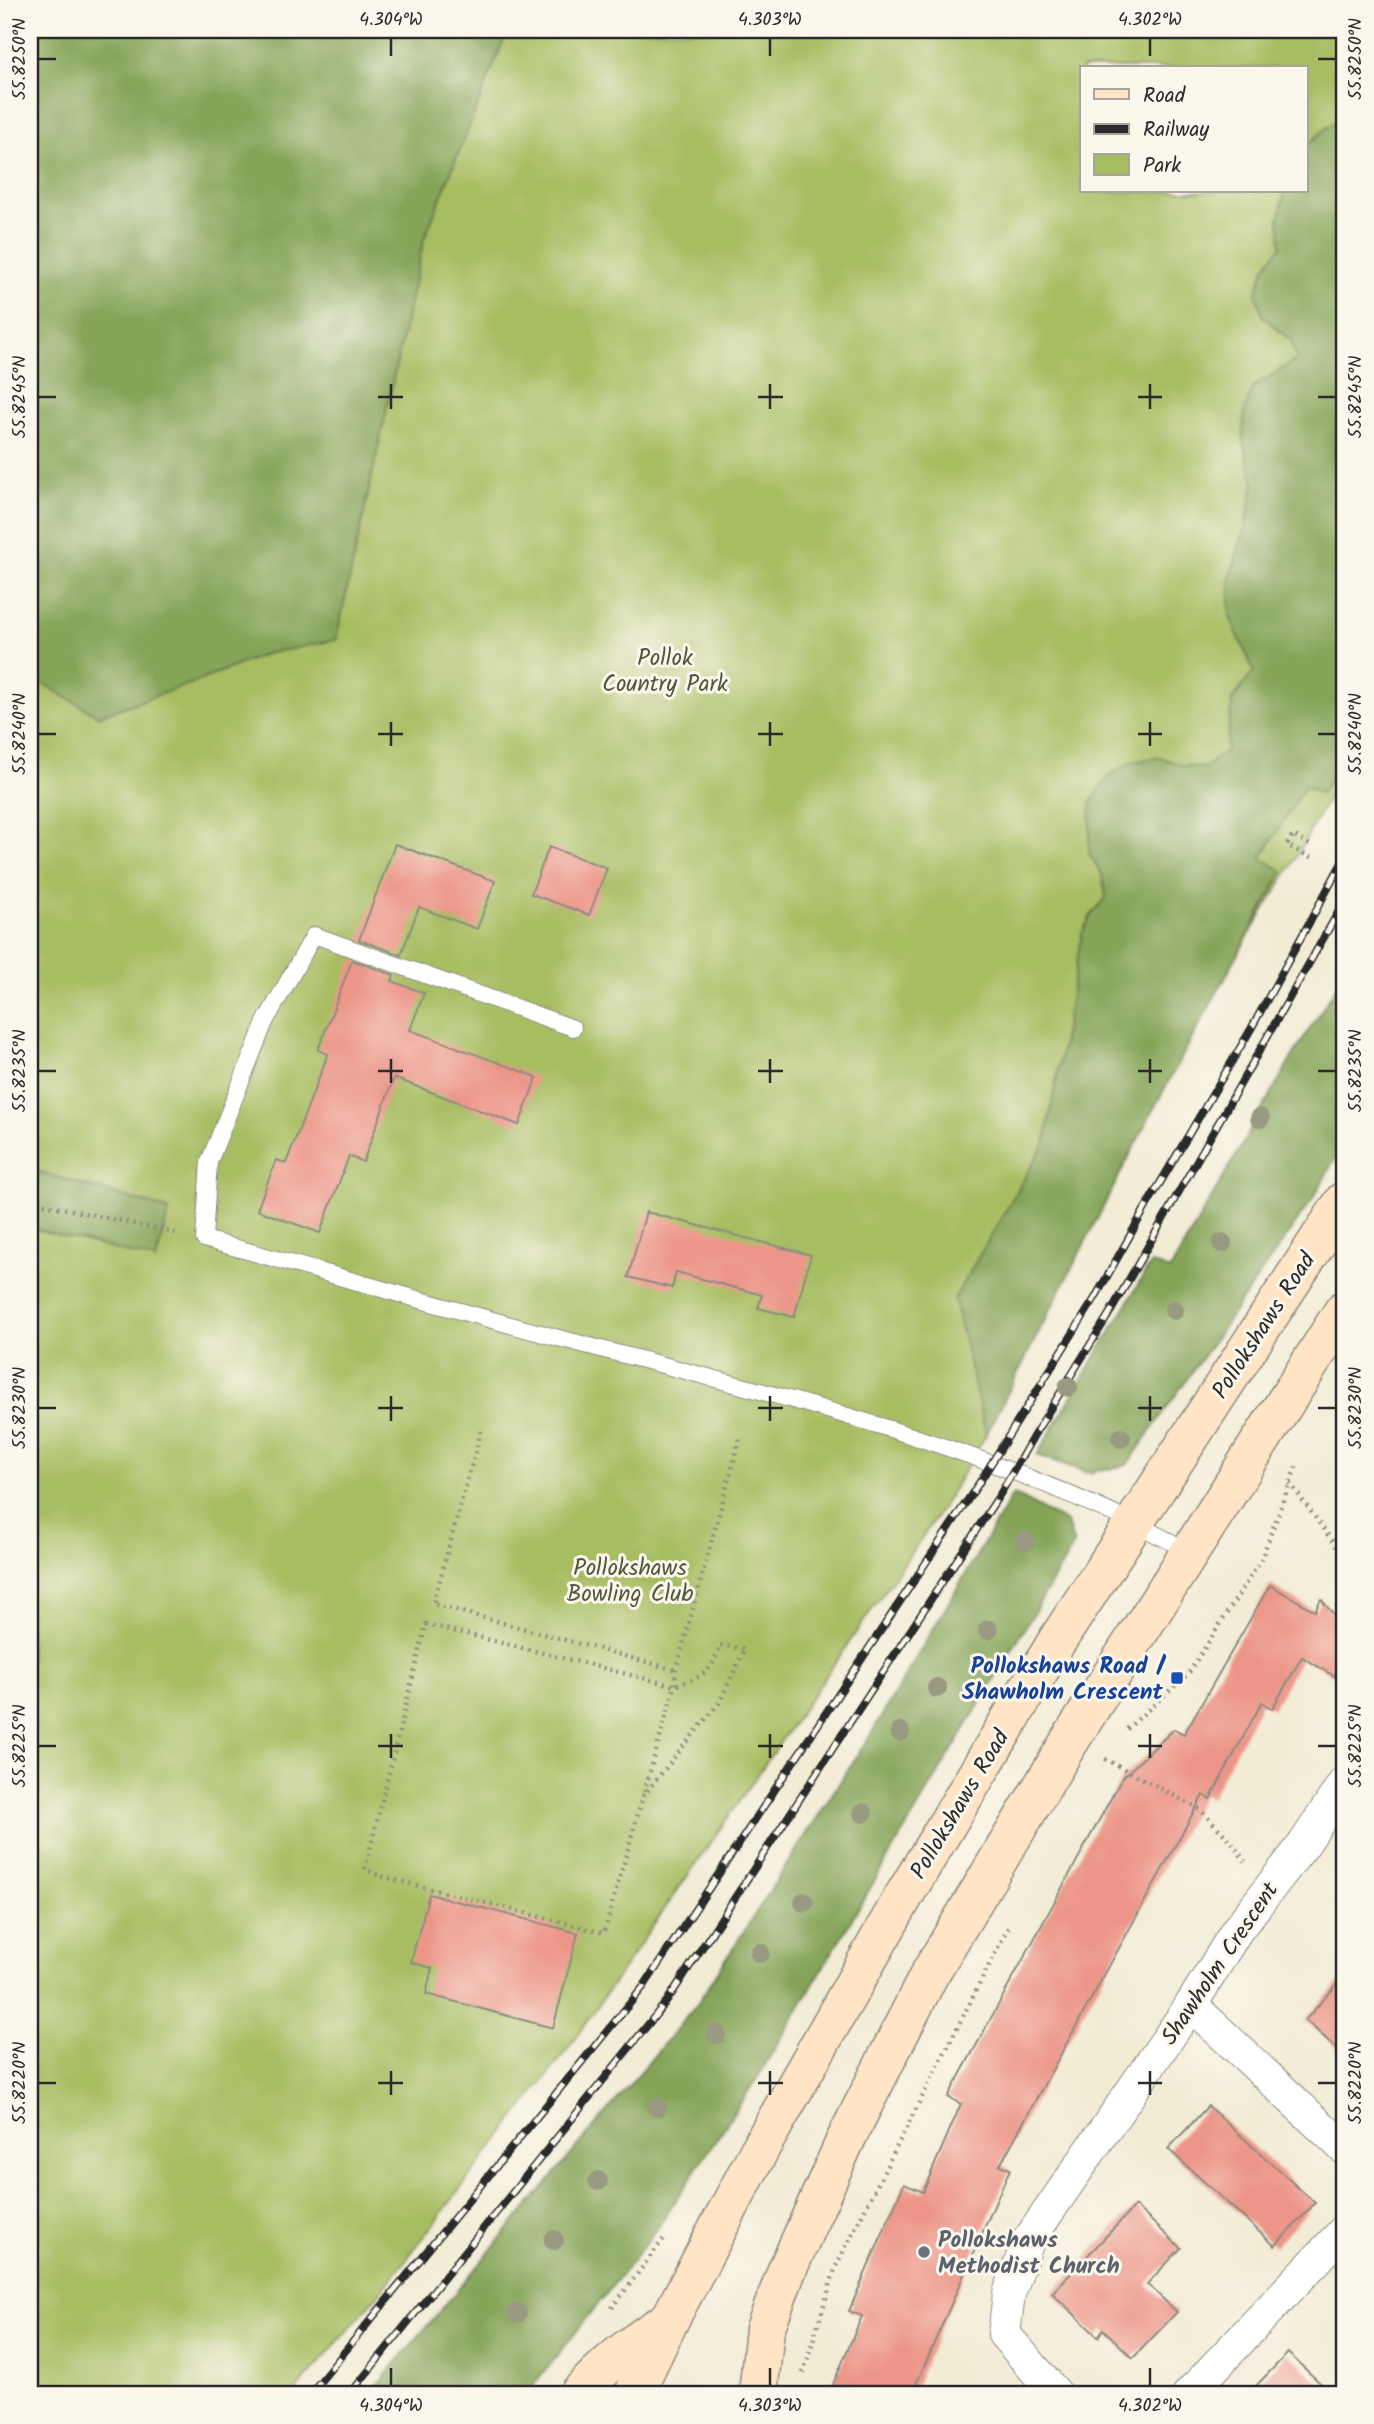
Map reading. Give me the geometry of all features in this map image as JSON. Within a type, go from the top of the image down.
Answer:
[{"type":"main road","name":"Pollokshaws Road","points":[[634,2394],[670,2319],[762,2145],[899,1905],[1057,1640],[1344,1201]]},
{"type":"main road","points":[[758,2394],[765,2329],[815,2204],[929,1975],[1062,1753],[1192,1553],[1344,1310]]},
{"type":"main road","points":[[579,2394],[616,2357],[670,2319]]},
{"type":"street","name":"Shawholm Crescent","points":[[1056,2394],[1004,2334],[1009,2294],[1028,2241],[1191,2005],[1237,1930],[1304,1844],[1344,1783]]},
{"type":"street","points":[[1191,2005],[1344,2148]]},
{"type":"street","points":[[1189,2394],[1344,2231]]},
{"type":"lane","points":[[573,1028],[314,935],[265,1022],[209,1162],[204,1238],[892,1430],[1020,1473],[1134,1522],[1192,1553]]},
{"type":"path","points":[[1311,858],[1287,845],[1293,835],[1312,846]]},
{"type":"path","points":[[30,1201],[204,1238]]},
{"type":"path","points":[[481,1432],[433,1604],[676,1670]]},
{"type":"path","points":[[643,1796],[719,1703],[745,1649],[720,1645],[715,1663],[704,1675],[675,1686],[426,1624],[365,1868],[380,1876],[604,1933],[643,1796],[675,1686],[676,1670],[741,1435]]},
{"type":"path","points":[[1119,1738],[1188,1674],[1261,1560],[1302,1453]]},
{"type":"path","points":[[1289,1482],[1344,1557]]},
{"type":"path","points":[[1099,1756],[1198,1808],[1229,1839],[1268,1891]]},
{"type":"path","points":[[801,2380],[836,2266],[1016,1913]]},
{"type":"green space","name":"Pollok Country Park","points":[[30,30],[1344,30],[1344,769],[1290,868],[1144,1107],[986,1435],[938,1514],[567,2050],[388,2283],[293,2394],[30,2394]]},
{"type":"green space","points":[[30,30],[508,30],[424,239],[336,640],[265,654],[98,716],[30,676]]},
{"type":"green space","points":[[1344,116],[1344,756],[1321,794],[1305,786],[1261,858],[1283,871],[1153,1110],[986,1435],[954,1299],[1045,1143],[1082,933],[1090,917],[1106,897],[1102,875],[1089,853],[1091,802],[1109,776],[1131,762],[1160,757],[1182,765],[1204,768],[1226,751],[1232,700],[1254,671],[1230,617],[1230,577],[1247,521],[1254,484],[1243,441],[1244,412],[1253,387],[1297,359],[1291,341],[1263,316],[1256,293],[1265,267],[1281,246],[1279,219],[1285,192],[1308,192],[1308,144]]},
{"type":"green space","points":[[1344,974],[1344,1142],[1314,1197],[1127,1465],[1088,1473],[1037,1455],[1151,1263],[1170,1270],[1294,1054]]},
{"type":"green space","points":[[30,1169],[169,1210],[156,1260],[30,1228]]},
{"type":"green space","points":[[1013,1494],[1067,1523],[1074,1545],[761,2072],[655,2232],[527,2394],[370,2394],[695,2007],[871,1734]]},
{"type":"building","points":[[395,844],[495,881],[477,929],[419,907],[401,955],[359,940]]},
{"type":"building","points":[[549,847],[607,868],[589,915],[531,894]]},
{"type":"building","points":[[352,960],[394,975],[392,981],[424,993],[410,1030],[537,1077],[519,1125],[394,1078],[363,1162],[349,1156],[320,1233],[257,1210],[276,1160],[286,1163],[328,1054],[318,1050]]},
{"type":"building","points":[[646,1212],[811,1255],[794,1317],[758,1308],[762,1295],[676,1272],[672,1288],[628,1277]]},
{"type":"building","points":[[1270,1585],[1315,1611],[1321,1599],[1344,1628],[1344,1658],[1334,1676],[1302,1657],[1272,1709],[1262,1702],[1210,1799],[1203,1795],[1000,2165],[1010,2169],[912,2394],[829,2394],[862,2316],[849,2311],[904,2184],[923,2192],[961,2104],[948,2097],[1122,1778],[1174,1729],[1184,1734]]},
{"type":"building","points":[[429,1894],[578,1933],[553,2028],[426,1994],[432,1968],[411,1962]]},
{"type":"building","points":[[1344,1977],[1344,2055],[1305,2020]]},
{"type":"building","points":[[1208,2106],[1315,2203],[1275,2246],[1168,2149]]},
{"type":"building","points":[[1135,2206],[1181,2248],[1147,2284],[1177,2312],[1133,2358],[1103,2329],[1098,2337],[1052,2293]]},
{"type":"building","points":[[1288,2353],[1332,2394],[1248,2394]]},
{"type":"railway","points":[[310,2394],[644,1986],[979,1483],[1095,1298],[1251,1029],[1344,859]]},
{"type":"railway","points":[[350,2394],[667,2001],[1002,1491],[1111,1311],[1344,902]]},
{"type":"place","name":"Pollokshaws Road / Shawholm Crescent","points":[[1177,1678]]},
{"type":"place","name":"Pollokshaws Methodist Church","points":[[924,2252]]},
{"type":"park label","name":"Pollokshaws Bowling Club","points":[[630,1580]]}]
